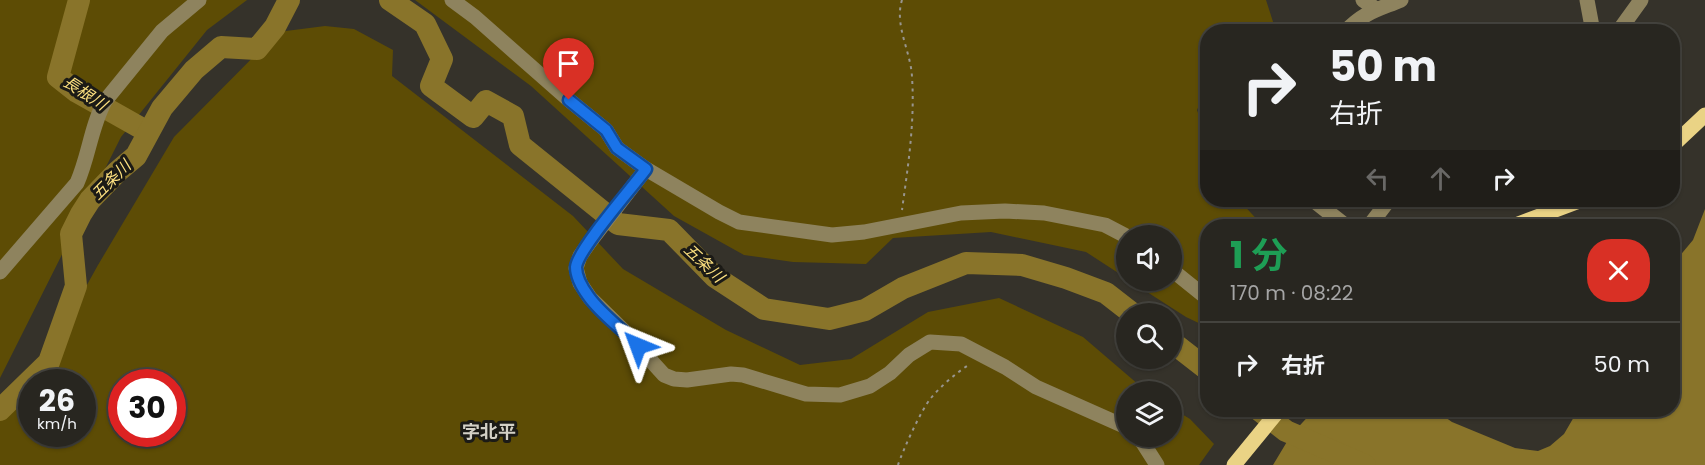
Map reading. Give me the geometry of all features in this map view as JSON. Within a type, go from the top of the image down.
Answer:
[{"type":"main road","points":[[1680,138],[1705,115]]},
{"type":"main road","points":[[1531,219],[1561,207]]},
{"type":"main road","points":[[1234,465],[1274,417]]},
{"type":"street","points":[[0,272],[77,183],[84,166],[98,113],[105,101],[162,31],[199,0]]},
{"type":"street","points":[[452,0],[475,17],[606,130],[617,148],[646,169],[740,222],[832,235],[864,232],[961,213],[1005,211],[1044,213],[1104,225],[1116,231]]},
{"type":"street","points":[[1353,24],[1370,4],[1401,0]]},
{"type":"street","points":[[1587,0],[1592,24]]},
{"type":"street","points":[[1624,24],[1641,0]]},
{"type":"street","points":[[646,169],[580,256],[576,268],[580,283],[590,298],[664,375],[687,380],[731,374],[743,375],[806,394],[840,395],[870,386],[890,374],[909,355],[930,342],[961,344],[1005,367],[1036,387],[1116,423]]},
{"type":"street","points":[[1322,207],[1337,219]]},
{"type":"street","points":[[1374,219],[1384,207]]},
{"type":"street","points":[[1182,278],[1200,293]]},
{"type":"street","points":[[1146,447],[1157,465]]},
{"type":"path","points":[[901,225],[914,116],[912,74],[899,8],[902,0]]},
{"type":"path","points":[[898,465],[930,399],[956,374],[982,355]]},
{"type":"shaded area","points":[[0,0],[247,0],[207,30],[121,137],[0,378]]},
{"type":"shaded area","points":[[415,0],[1266,0],[1274,24],[1200,24],[1200,104],[1197,110],[1200,119],[1200,207],[1245,207],[1257,219],[1200,219],[1200,324],[1182,314],[1182,303],[1164,303],[1146,291],[1182,291],[1182,225],[1116,225],[1116,272],[1086,252],[991,232],[893,238],[866,264],[793,262],[744,255],[674,216],[531,86]]},
{"type":"shaded area","points":[[325,26],[354,29],[393,50],[392,76],[573,216],[623,269],[726,330],[800,365],[851,359],[928,312],[999,298],[1083,337],[1116,365],[1116,369],[1120,369],[1134,381],[1116,381],[1116,447],[1182,447],[1182,414],[1190,419],[1214,444],[1199,465],[0,465],[0,420],[18,399],[18,447],[96,447],[96,369],[40,369],[98,265],[174,137],[278,32]]},
{"type":"shaded area","points":[[1705,209],[1705,465],[1273,465],[1291,435],[1308,417],[1445,417],[1515,448],[1538,451],[1550,446],[1564,434],[1574,417],[1680,417],[1680,256],[1693,240]]},
{"type":"waterway","name":"長根川","points":[[79,0],[58,77],[77,92],[148,132]]},
{"type":"waterway","name":"五条川","points":[[0,410],[49,362],[76,286],[71,234],[90,200],[136,156],[162,108],[194,70],[221,47],[257,49],[275,27],[289,0]]},
{"type":"waterway","name":"五条川","points":[[390,0],[425,24],[442,59],[431,86],[473,117],[486,101],[513,116],[520,145],[618,224],[669,230],[715,277],[764,309],[829,319],[865,310],[903,288],[966,263],[1022,265],[1106,293],[1119,303]]},
{"type":"waterway","name":"五条川","points":[[1182,350],[1200,364]]},
{"type":"waterway","name":"五条川","points":[[1268,417],[1286,431],[1365,465]]},
{"type":"district","name":"字北平","points":[[489,431]]},
{"type":"route","points":[[569,100],[606,130],[617,148],[646,169],[580,256],[576,268],[580,283],[590,298],[638,346]]}]
